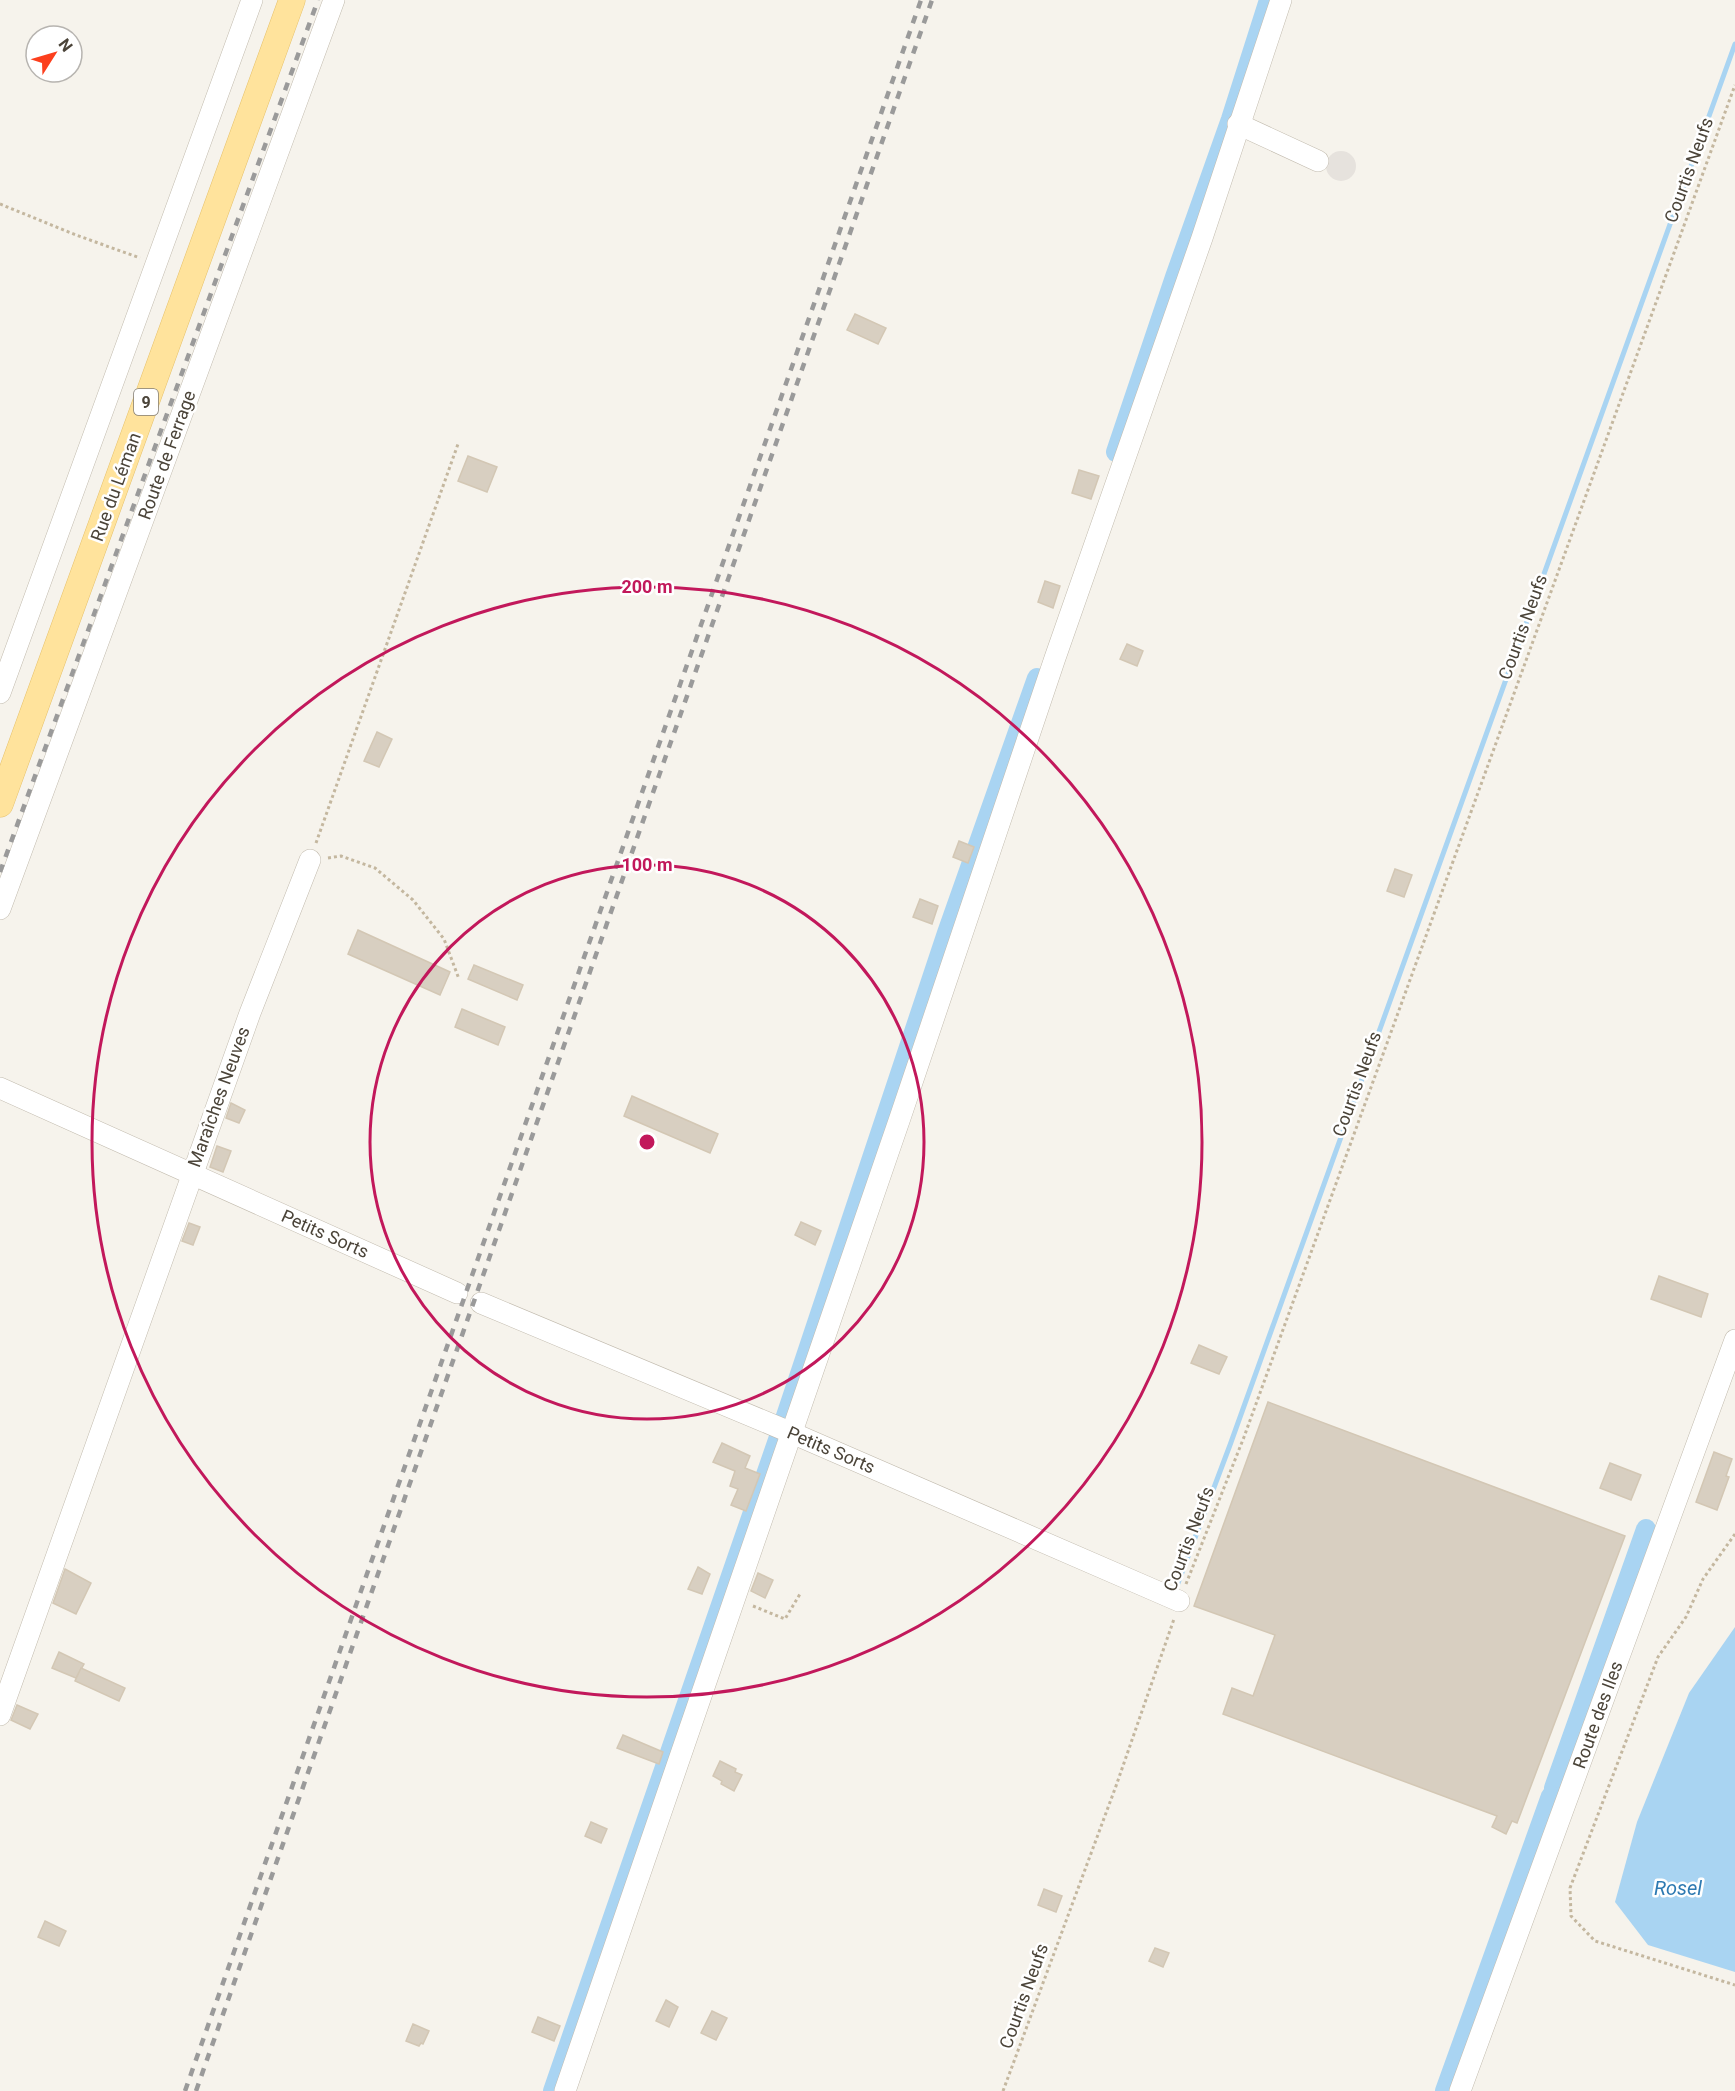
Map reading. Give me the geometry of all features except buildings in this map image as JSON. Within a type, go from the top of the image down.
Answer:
[{"type":"main road","name":"Rue du Léman","points":[[0,804],[292,0]]},
{"type":"street","points":[[0,693],[252,0]]},
{"type":"street","name":"Route de Ferrage","points":[[0,909],[334,0]]},
{"type":"street","points":[[565,2091],[792,1433],[1055,658],[1202,238],[1281,0]]},
{"type":"street","points":[[1238,124],[1318,161]]},
{"type":"street","name":"Maraîches Neuves","points":[[0,1088],[193,1175],[250,1014],[310,860]]},
{"type":"street","points":[[0,1715],[193,1175]]},
{"type":"street","name":"Petits Sorts","points":[[193,1175],[457,1293]]},
{"type":"street","name":"Petits Sorts","points":[[481,1303],[792,1433],[1179,1601]]},
{"type":"street","name":"Route des Iles","points":[[1460,2091],[1735,1340]]},
{"type":"path","name":"Courtis Neufs","points":[[1003,2091],[1116,1786],[1179,1601],[1244,1437],[1735,85]]},
{"type":"path","points":[[0,204],[76,235],[157,264]]},
{"type":"path","points":[[458,444],[310,860],[341,856],[375,868],[413,900],[444,939],[459,979]]},
{"type":"path","points":[[1735,1534],[1703,1579],[1686,1617],[1658,1657],[1570,1888],[1571,1916],[1595,1941],[1735,1985]]},
{"type":"path","points":[[735,1598],[785,1619],[800,1594]]},
{"type":"shaded area","points":[[1341,151],[1352,155],[1356,166],[1352,177],[1341,181],[1330,177],[1326,166],[1330,155]]},
{"type":"water","name":"Rosel","points":[[1735,1627],[1735,1972],[1648,1945],[1615,1902],[1637,1822],[1689,1693]]},
{"type":"waterway","points":[[1116,452],[1231,119],[1269,0]]},
{"type":"waterway","points":[[1178,1583],[1230,1445],[1735,44]]},
{"type":"waterway","points":[[784,1422],[947,933],[1037,678]]},
{"type":"waterway","points":[[553,2091],[780,1434]]},
{"type":"waterway","points":[[1554,1788],[1646,1529]]},
{"type":"waterway","points":[[1445,2091],[1551,1796]]},
{"type":"railway","points":[[0,872],[318,0]]},
{"type":"railway","points":[[185,2091],[921,0]]},
{"type":"railway","points":[[196,2091],[932,0]]}]
